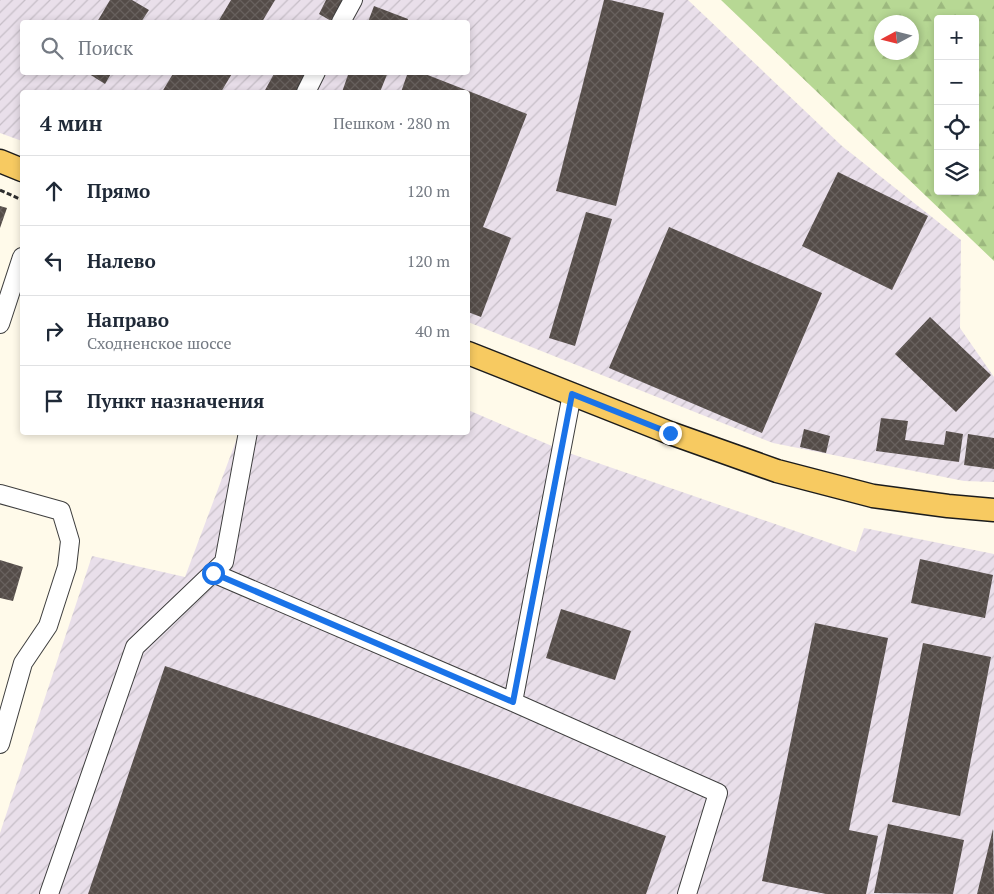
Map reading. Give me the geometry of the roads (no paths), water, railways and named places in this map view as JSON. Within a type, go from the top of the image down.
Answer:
[{"type":"main road","points":[[0,161],[20,169]]},
{"type":"main road","points":[[470,354],[670,433],[777,471],[872,496],[994,510]]},
{"type":"lane","points":[[342,20],[353,0]]},
{"type":"lane","points":[[307,90],[314,75]]},
{"type":"lane","points":[[0,324],[20,263]]},
{"type":"lane","points":[[513,702],[572,394]]},
{"type":"lane","points":[[49,894],[135,647],[224,562],[247,435]]},
{"type":"lane","points":[[0,494],[61,511],[70,541],[67,567],[48,626],[23,663],[0,744]]},
{"type":"lane","points":[[213,573],[513,702],[718,794],[687,894]]}]
